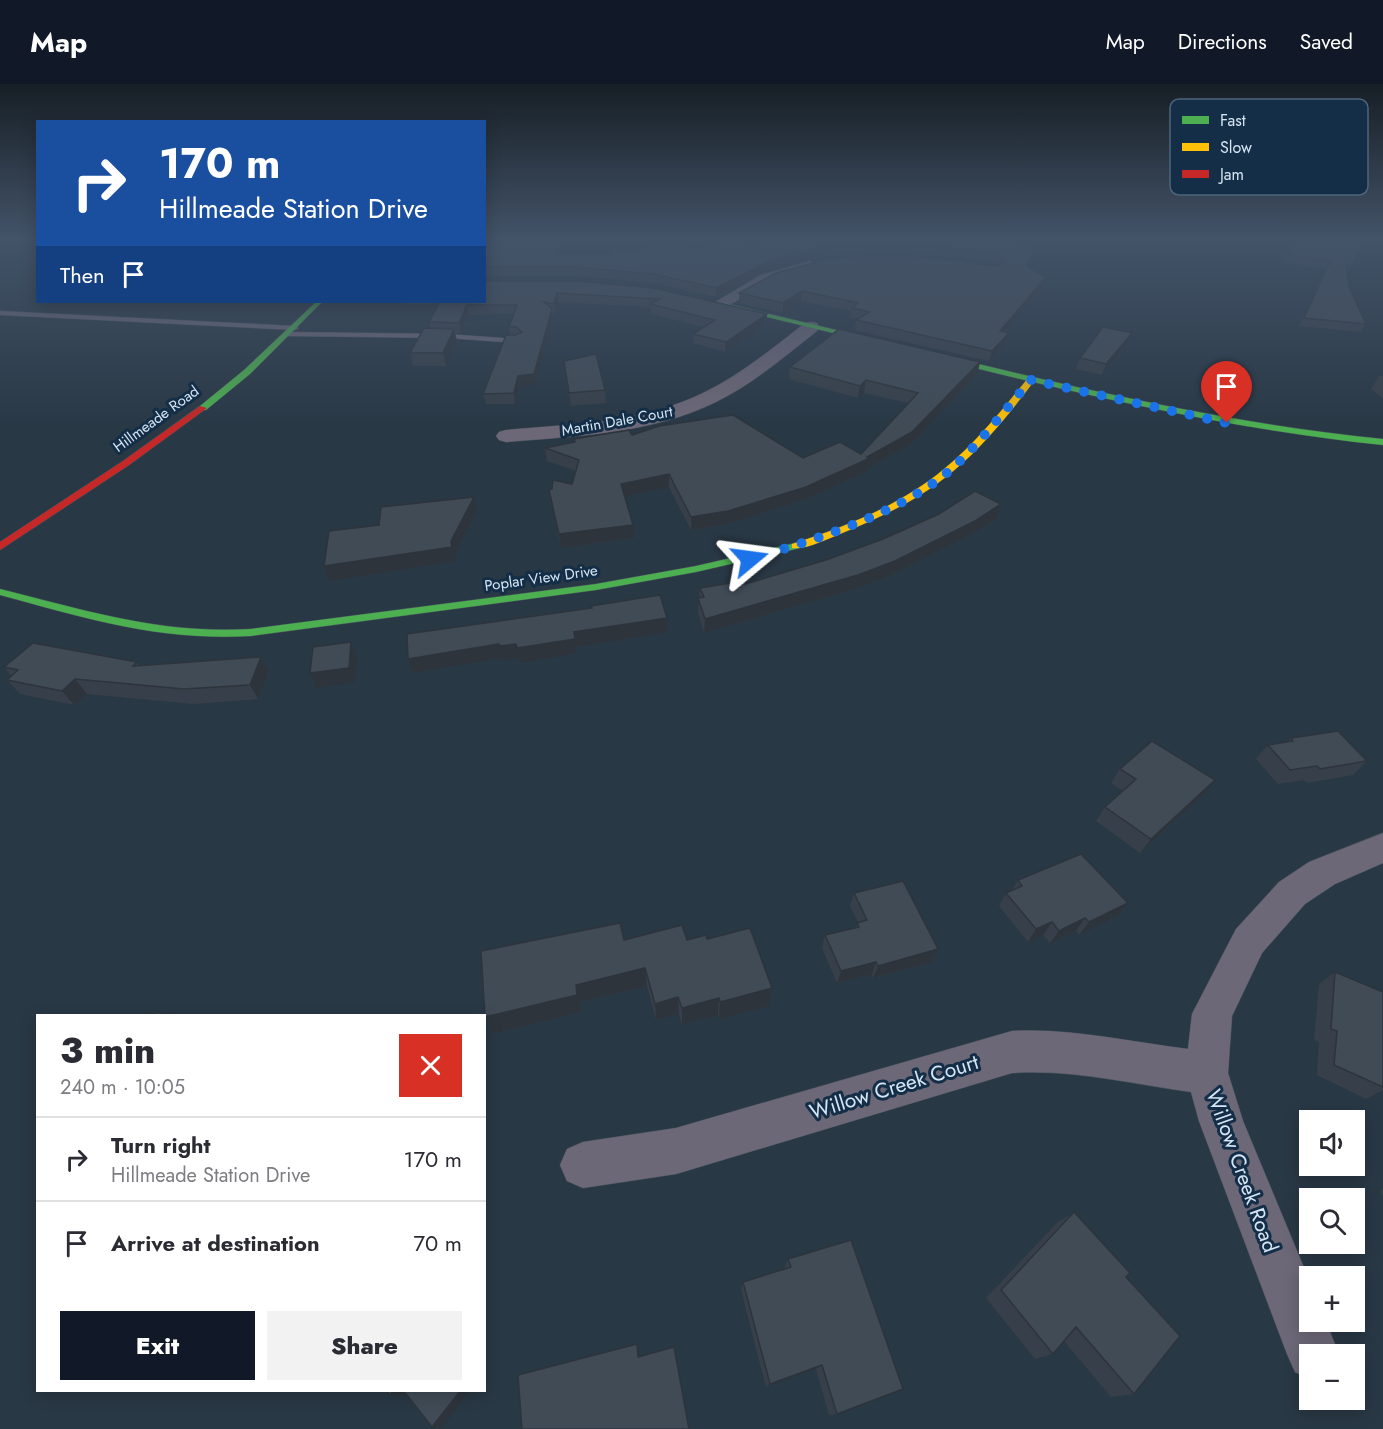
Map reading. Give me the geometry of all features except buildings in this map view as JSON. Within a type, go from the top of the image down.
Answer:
[{"type":"street","name":"Hillmeade Road","points":[[0,547],[196,412],[292,331],[318,303]]},
{"type":"street","points":[[715,303],[887,345]]},
{"type":"street","name":"Martin Dale Court","points":[[506,436],[637,420],[695,404],[729,387],[811,327]]},
{"type":"street","points":[[928,354],[1208,420],[1286,432],[1383,442]]},
{"type":"street","name":"Poplar View Drive","points":[[0,592],[131,626],[203,634],[243,633],[458,607],[637,581],[718,566],[817,540],[904,500],[946,473],[977,444],[1031,380]]},
{"type":"street","name":"Willow Creek Road","points":[[1309,1344],[1232,1151],[1207,1073],[1212,1014],[1249,941],[1292,893],[1322,873],[1383,846]]},
{"type":"street","name":"Willow Creek Court","points":[[583,1165],[676,1151],[1012,1052],[1041,1049],[1079,1051],[1207,1073]]},
{"type":"lane","points":[[0,313],[292,331],[447,336],[517,341]]},
{"type":"traffic: fast","points":[[203,408],[247,372],[318,303]]},
{"type":"traffic: fast","points":[[724,305],[878,342]]},
{"type":"traffic: fast","points":[[937,356],[1103,396],[1214,419],[1383,442]]},
{"type":"traffic: fast","points":[[0,592],[127,625],[178,633],[228,634],[299,628],[546,595],[696,569],[796,546]]},
{"type":"traffic: slow","points":[[796,546],[875,515],[934,482],[991,428],[1031,380]]},
{"type":"traffic: jam","points":[[0,547],[126,463],[203,408]]},
{"type":"route","points":[[750,559],[817,540],[904,500],[936,480],[977,444],[1031,380],[1186,416],[1227,423]]}]
